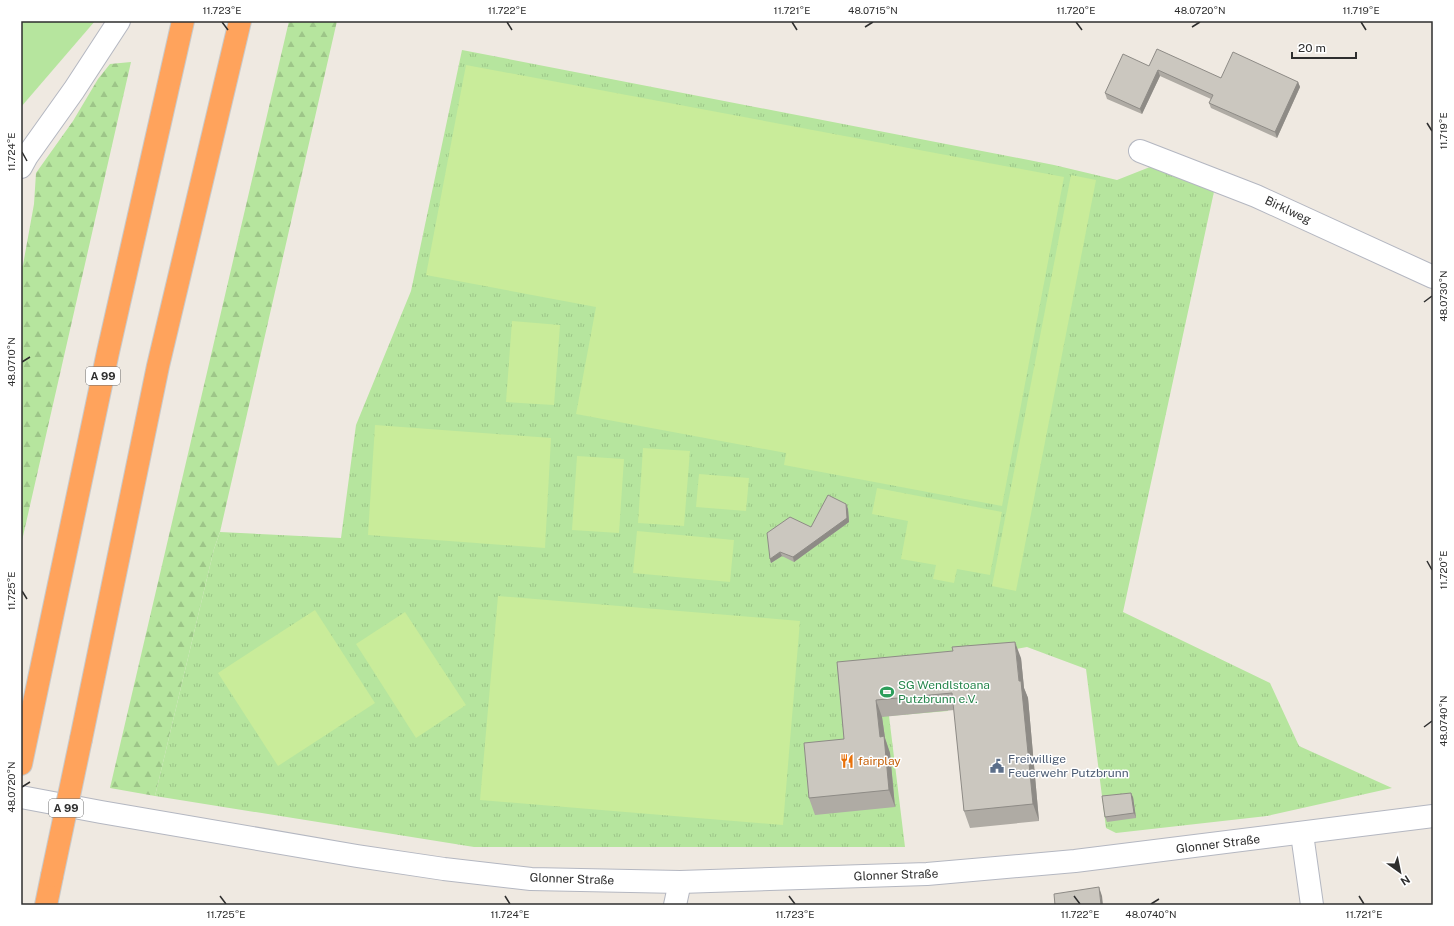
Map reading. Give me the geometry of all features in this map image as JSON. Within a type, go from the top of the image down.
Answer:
[{"type":"highway","name":"A 99","points":[[21,764],[108,352],[183,21]]},
{"type":"highway","name":"A 99","points":[[46,905],[158,366],[240,21]]},
{"type":"highway","points":[[21,696],[27,732]]},
{"type":"street","points":[[21,167],[26,156],[74,90],[120,21]]},
{"type":"street","name":"Birklweg","points":[[1140,151],[1256,196],[1433,278]]},
{"type":"street","name":"Glonner Straße","points":[[21,798],[357,856],[444,869],[531,879],[680,882],[935,874],[1075,862],[1433,816]]},
{"type":"street","points":[[1302,834],[1312,905]]},
{"type":"street","points":[[675,905],[680,882]]},
{"type":"green space","points":[[21,21],[95,21],[21,107]]},
{"type":"green space","points":[[289,21],[337,21],[220,532],[214,549],[155,796],[110,788]]},
{"type":"green space","points":[[462,50],[1054,165],[1117,180],[1155,165],[1215,187],[1123,612],[1270,683],[1299,746],[1392,788],[1267,816],[1116,833],[1106,828],[1086,669],[1027,647],[944,662],[948,711],[889,716],[905,847],[474,847],[155,796],[214,549],[220,532],[341,538],[356,425],[411,291]]},
{"type":"green space","points":[[131,62],[21,545],[21,267],[23,265],[34,204],[36,173],[73,121],[98,79],[110,64]]},
{"type":"green space","points":[[466,65],[1064,177],[1002,506],[784,465],[786,453],[576,414],[596,307],[426,275]]},
{"type":"green space","points":[[1071,175],[1096,180],[1016,591],[992,586]]},
{"type":"green space","points":[[512,321],[560,325],[554,405],[506,402]]},
{"type":"green space","points":[[375,425],[551,438],[545,548],[368,535]]},
{"type":"green space","points":[[643,448],[690,451],[684,526],[638,523]]},
{"type":"green space","points":[[577,456],[624,459],[619,533],[572,530]]},
{"type":"green space","points":[[699,474],[749,478],[746,511],[696,507]]},
{"type":"green space","points":[[877,488],[1002,512],[990,575],[957,569],[954,583],[933,579],[936,565],[901,559],[908,521],[872,514]]},
{"type":"green space","points":[[637,531],[734,540],[730,582],[633,573]]},
{"type":"green space","points":[[498,596],[800,621],[783,825],[480,800]]},
{"type":"green space","points":[[315,610],[375,703],[278,766],[218,673]]},
{"type":"green space","points":[[405,612],[466,705],[416,738],[356,644]]},
{"type":"building","points":[[1157,49],[1221,78],[1233,52],[1298,82],[1275,132],[1209,103],[1213,95],[1158,70],[1140,109],[1105,93],[1123,54],[1149,66]]},
{"type":"building","points":[[828,495],[846,504],[847,518],[793,557],[780,552],[770,559],[767,533],[790,517],[811,527]]},
{"type":"building","points":[[1015,642],[1019,681],[1021,681],[1033,804],[964,811],[952,693],[876,700],[880,737],[884,736],[889,790],[809,798],[804,743],[844,739],[837,662],[953,651],[952,647]]},
{"type":"building","points":[[1131,793],[1134,813],[1105,817],[1102,796]]},
{"type":"building","points":[[1099,887],[1101,905],[1055,905],[1054,894]]},
{"type":"place","name":"SG Wendlstoana Putzbrunn e.V.","points":[[887,692]]},
{"type":"place","name":"fairplay","points":[[847,761]]},
{"type":"place","name":"Freiwillige Feuerwehr Putzbrunn","points":[[997,766]]}]
